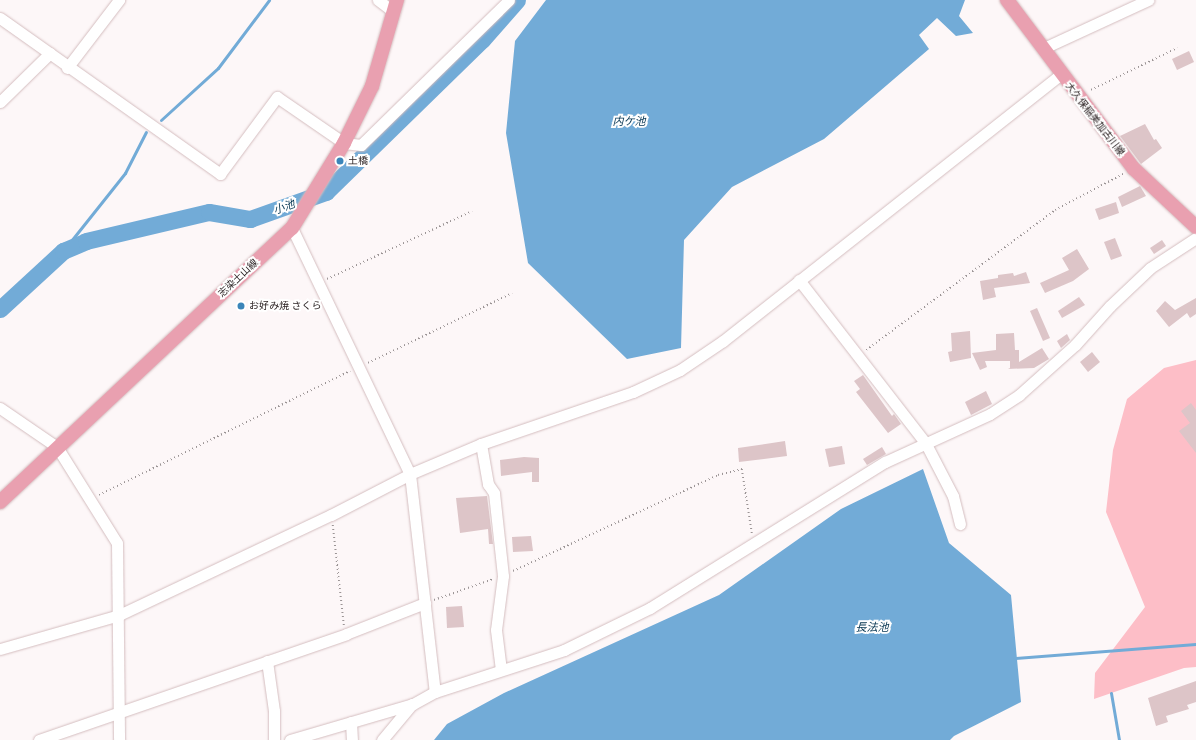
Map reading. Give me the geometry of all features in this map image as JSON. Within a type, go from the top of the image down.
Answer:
[{"type":"main road","name":"大久保稲美加古川線","points":[[1007,0],[1044,48],[1078,97],[1134,169],[1196,227]]},
{"type":"main road","name":"志染土山線","points":[[0,502],[292,228],[344,143],[372,86],[396,6]]},
{"type":"street","points":[[67,68],[119,0]]},
{"type":"street","points":[[378,0],[396,6]]},
{"type":"street","points":[[0,18],[50,53],[67,68],[220,174],[276,97],[344,143],[361,145],[509,0]]},
{"type":"street","points":[[1044,48],[1148,0]]},
{"type":"street","points":[[0,102],[50,53]]},
{"type":"street","points":[[0,649],[119,615],[331,515],[410,474],[481,444],[633,392],[680,370],[723,341],[798,280],[1061,74]]},
{"type":"street","points":[[292,228],[410,474],[435,692]]},
{"type":"street","points":[[290,740],[413,704],[435,692],[564,650],[650,608],[885,462],[990,414],[1019,395],[1075,345],[1110,306],[1150,268],[1196,238]]},
{"type":"street","points":[[798,280],[926,444],[953,496],[960,524]]},
{"type":"street","points":[[0,408],[57,447],[117,543],[121,711],[119,740]]},
{"type":"street","points":[[481,444],[488,484],[494,493],[503,576],[496,630],[501,670]]},
{"type":"street","points":[[39,740],[346,634],[425,603]]},
{"type":"street","points":[[267,661],[274,711],[274,740]]},
{"type":"street","points":[[382,740],[413,704]]},
{"type":"street","points":[[351,722],[352,740]]},
{"type":"path","points":[[1078,97],[1177,48]]},
{"type":"path","points":[[858,356],[1055,210],[1134,169]]},
{"type":"path","points":[[318,283],[472,211]]},
{"type":"path","points":[[90,500],[358,367],[512,293]]},
{"type":"path","points":[[425,603],[503,576],[718,474],[742,469],[754,544]]},
{"type":"path","points":[[331,515],[346,634]]},
{"type":"shaded area","points":[[1196,360],[1196,667],[1184,668],[1094,699],[1095,673],[1145,607],[1106,512],[1113,450],[1127,399],[1164,368]]},
{"type":"water","name":"内ケ池","points":[[546,0],[965,0],[959,16],[973,33],[956,36],[937,18],[919,35],[929,49],[824,139],[732,187],[684,240],[681,348],[627,359],[528,263],[506,133],[515,41]]},
{"type":"water","name":"長法池","points":[[923,469],[949,543],[1011,595],[1021,702],[954,736],[950,740],[434,740],[447,724],[504,693],[719,595],[841,509]]},
{"type":"building","points":[[1189,51],[1194,62],[1177,70],[1172,59]]},
{"type":"building","points":[[1145,124],[1154,140],[1156,139],[1162,148],[1141,164],[1120,136]]},
{"type":"building","points":[[1140,186],[1146,196],[1122,207],[1118,197]]},
{"type":"building","points":[[1116,202],[1119,213],[1099,220],[1095,209]]},
{"type":"building","points":[[1115,238],[1122,256],[1111,260],[1104,242]]},
{"type":"building","points":[[1162,240],[1166,246],[1154,254],[1150,248]]},
{"type":"building","points":[[1077,249],[1089,269],[1073,281],[1045,293],[1040,283],[1069,270],[1062,258]]},
{"type":"building","points":[[1026,272],[1030,283],[994,288],[996,297],[983,300],[980,281],[998,278],[998,275],[1013,273],[1014,276]]},
{"type":"building","points":[[1079,297],[1085,305],[1062,318],[1058,311]]},
{"type":"building","points":[[1196,298],[1196,314],[1190,318],[1187,313],[1169,327],[1156,311],[1165,301],[1175,310]]},
{"type":"building","points":[[1037,308],[1050,338],[1043,341],[1030,311]]},
{"type":"building","points":[[970,331],[971,358],[950,362],[948,352],[952,351],[951,333]]},
{"type":"building","points":[[1014,333],[1015,350],[1019,350],[1019,362],[1042,348],[1049,359],[1034,368],[1008,369],[1010,368],[1010,361],[985,361],[987,367],[980,370],[972,353],[996,350],[996,334]]},
{"type":"building","points":[[1067,334],[1070,340],[1061,348],[1057,341]]},
{"type":"building","points":[[1092,352],[1100,362],[1088,372],[1080,362]]},
{"type":"building","points":[[863,375],[892,416],[894,414],[901,424],[888,433],[856,392],[860,389],[854,381]]},
{"type":"building","points":[[986,391],[992,404],[971,415],[965,402]]},
{"type":"building","points":[[1191,403],[1196,410],[1196,453],[1179,431],[1190,423],[1181,411]]},
{"type":"building","points":[[785,441],[787,456],[739,462],[738,448]]},
{"type":"building","points":[[842,446],[845,464],[829,467],[825,449]]},
{"type":"building","points":[[882,447],[886,454],[867,465],[863,459]]},
{"type":"building","points":[[524,457],[539,458],[539,482],[532,482],[532,472],[501,476],[500,460]]},
{"type":"building","points":[[487,496],[493,544],[489,544],[488,529],[460,533],[456,498]]},
{"type":"building","points":[[531,536],[533,551],[513,552],[512,537]]},
{"type":"building","points":[[462,606],[464,627],[447,628],[446,607]]},
{"type":"building","points":[[1196,681],[1196,702],[1187,705],[1189,709],[1166,716],[1168,722],[1156,726],[1148,698]]},
{"type":"waterway","points":[[161,120],[218,68],[269,0]]},
{"type":"waterway","name":"小池","points":[[0,309],[63,251],[86,241],[209,212],[250,219],[326,192],[482,40],[517,0]]},
{"type":"waterway","points":[[63,251],[125,173],[146,132]]},
{"type":"waterway","points":[[1014,658],[1196,644]]},
{"type":"waterway","points":[[1111,693],[1119,740]]},
{"type":"place","name":"土橋","points":[[340,161]]},
{"type":"place","name":"お好み焼 さくら","points":[[241,306]]}]
